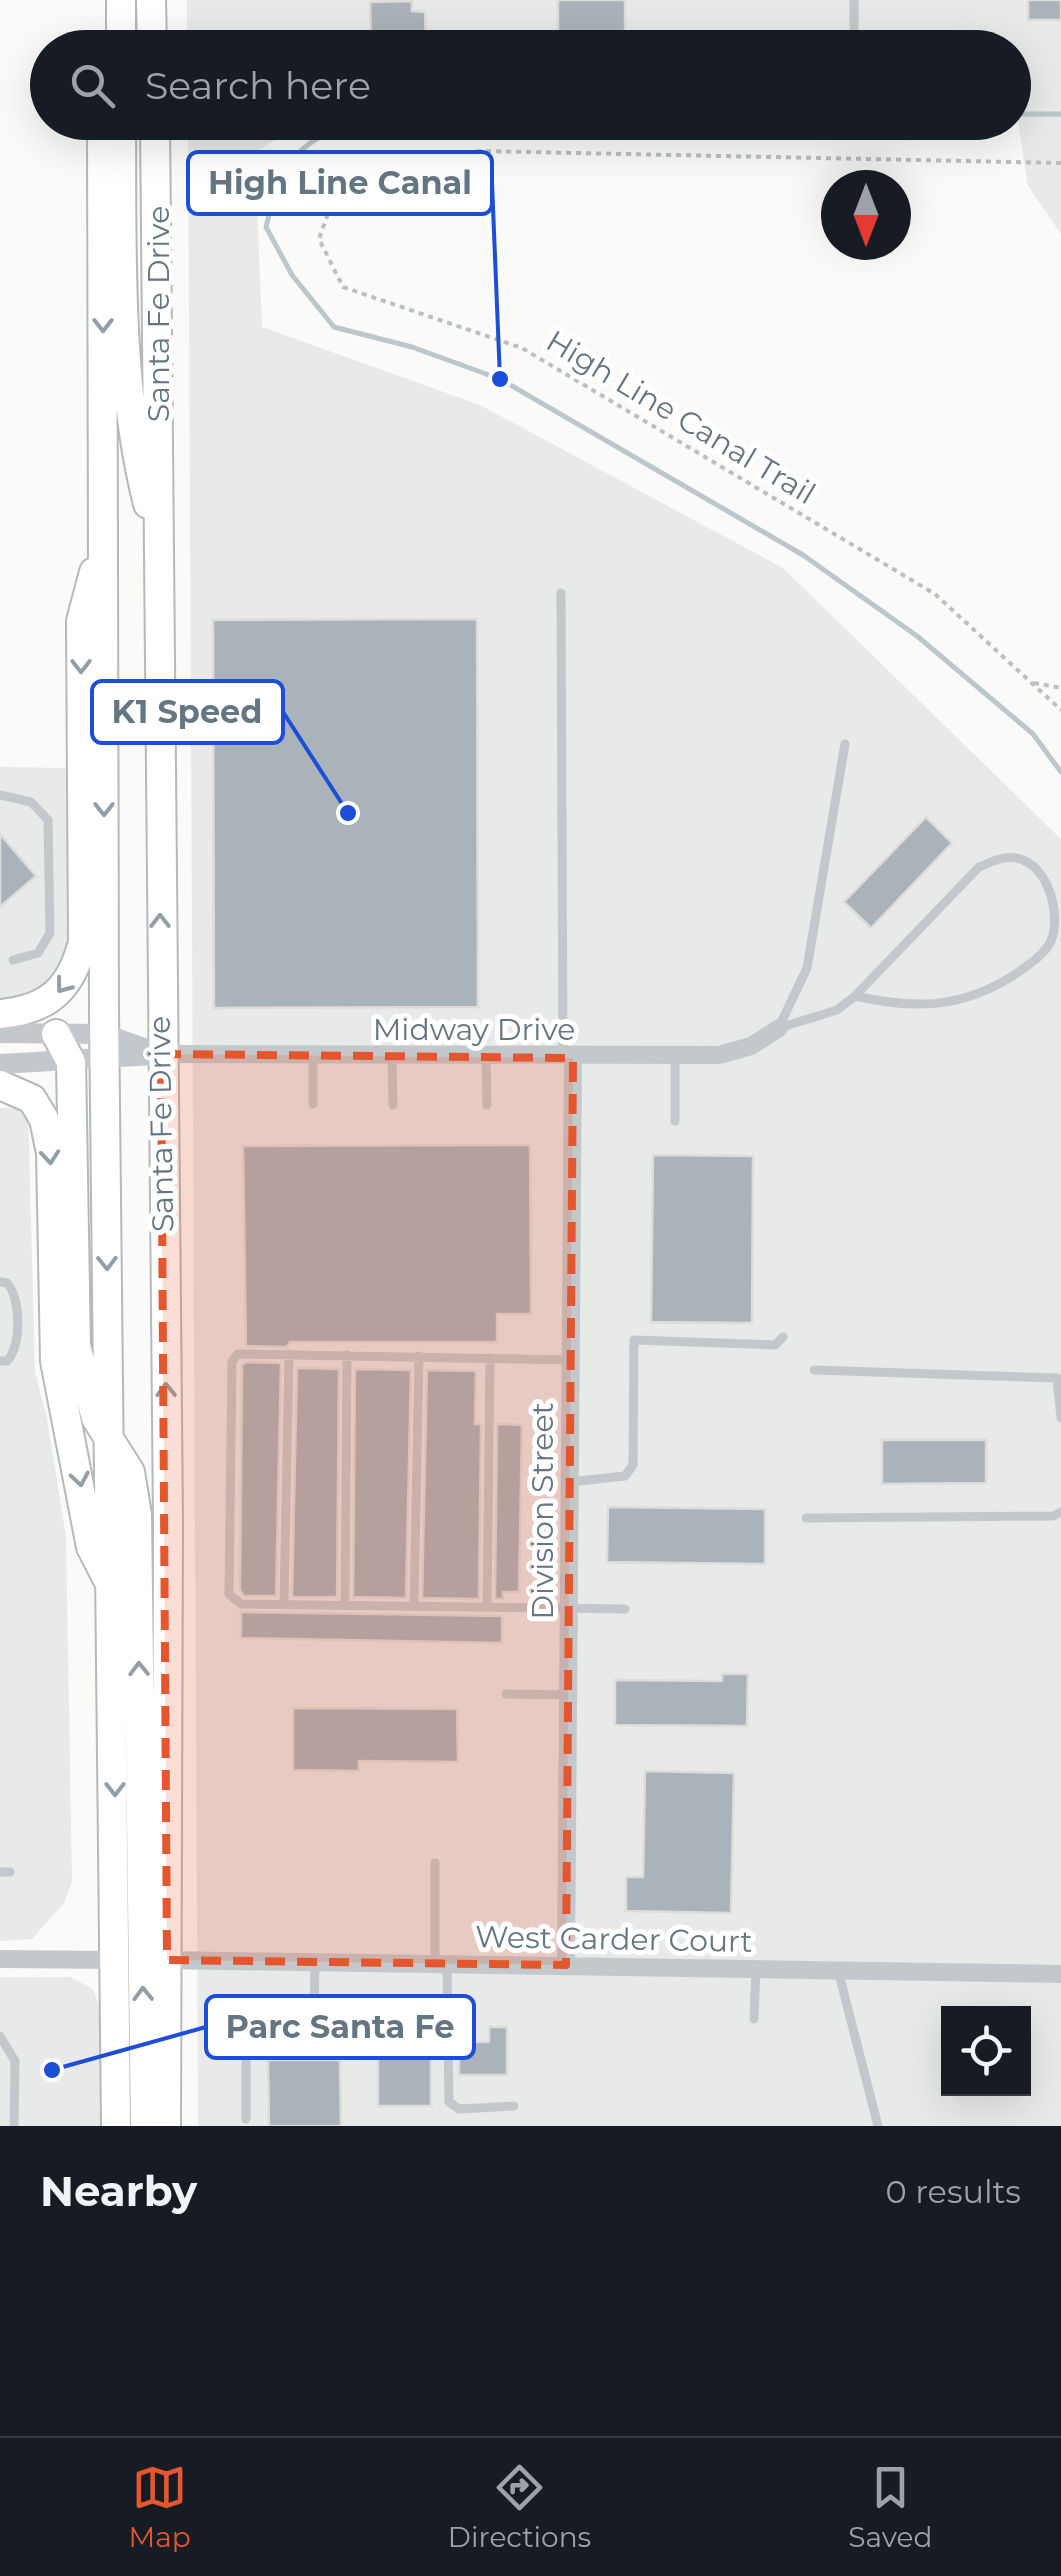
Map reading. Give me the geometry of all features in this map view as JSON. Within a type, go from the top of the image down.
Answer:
[{"type":"highway","points":[[102,0],[102,30]]},
{"type":"highway","points":[[120,0],[121,30]]},
{"type":"highway","points":[[151,0],[152,30]]},
{"type":"highway","name":"Santa Fe Drive","points":[[102,140],[105,1047],[116,2126]]},
{"type":"highway","points":[[122,140],[122,280],[135,453],[159,549]]},
{"type":"highway","name":"Santa Fe Drive","points":[[155,140],[168,1523],[166,2126]]},
{"type":"highway","points":[[0,1014],[26,1012],[52,1001],[77,967],[83,942],[81,620],[104,537]]},
{"type":"highway","points":[[56,1034],[71,1062],[76,1346],[82,1380],[108,1439],[130,1472],[138,1515],[145,2126]]},
{"type":"highway","points":[[0,1084],[32,1099],[44,1119],[51,1154],[55,1361],[90,1547],[112,1586]]},
{"type":"street","name":"Midway Drive","points":[[161,1054],[675,1056],[735,1050],[779,1028]]},
{"type":"street","points":[[0,1033],[56,1034],[105,1047],[161,1054]]},
{"type":"street","points":[[0,1064],[71,1062],[105,1047]]},
{"type":"street","name":"Division Street","points":[[566,1965],[571,1360],[568,1058]]},
{"type":"street","points":[[0,1960],[115,1960]]},
{"type":"street","name":"West Carder Court","points":[[167,1960],[1061,1974]]},
{"type":"lane","points":[[854,0],[854,28]]},
{"type":"lane","points":[[561,593],[568,1058]]},
{"type":"lane","points":[[779,1028],[807,968],[844,744]]},
{"type":"lane","points":[[0,794],[32,802],[50,827],[50,933],[38,953],[13,960]]},
{"type":"lane","points":[[779,1028],[836,1010],[856,996],[978,867],[1006,857],[1022,859],[1037,870],[1051,895],[1056,921],[1050,943],[1026,967],[985,993],[936,1006],[900,1006],[856,996]]},
{"type":"lane","points":[[313,1056],[313,1104]]},
{"type":"lane","points":[[392,1056],[393,1104]]},
{"type":"lane","points":[[675,1056],[676,1120]]},
{"type":"lane","points":[[486,1057],[487,1105]]},
{"type":"lane","points":[[0,1362],[12,1356],[16,1332],[16,1297],[8,1283],[1,1282]]},
{"type":"lane","points":[[570,1482],[625,1476],[633,1465],[634,1340],[775,1345],[783,1337]]},
{"type":"lane","points":[[571,1360],[242,1353],[232,1361],[230,1594],[241,1604],[625,1609]]},
{"type":"lane","points":[[284,1604],[289,1354]]},
{"type":"lane","points":[[345,1605],[347,1355]]},
{"type":"lane","points":[[414,1606],[418,1356]]},
{"type":"lane","points":[[487,1607],[490,1358]]},
{"type":"lane","points":[[814,1370],[1056,1378],[1061,1418]]},
{"type":"lane","points":[[806,1518],[1053,1516],[1061,1512]]},
{"type":"lane","points":[[506,1694],[568,1694]]},
{"type":"lane","points":[[434,1863],[447,2018],[449,2102],[459,2108],[514,2106]]},
{"type":"lane","points":[[314,2013],[315,1960]]},
{"type":"lane","points":[[754,2019],[756,1969]]},
{"type":"lane","points":[[838,1970],[878,2126]]},
{"type":"lane","points":[[246,2120],[246,2013],[447,2018]]},
{"type":"lane","points":[[0,2036],[15,2061],[14,2126]]},
{"type":"path","name":"High Line Canal Trail","points":[[1061,163],[480,151],[364,165],[334,199],[320,239],[344,287],[522,348],[935,594],[1061,710]]},
{"type":"path","points":[[1034,683],[1061,688]]},
{"type":"highlighted area","points":[[161,1054],[573,1058],[566,1965],[167,1960]]},
{"type":"shaded area","points":[[187,0],[1061,0],[1061,234],[1028,186],[1021,140],[1031,140],[1031,30],[187,30]]},
{"type":"shaded area","points":[[188,140],[275,140],[255,153],[262,327],[480,405],[783,568],[1061,839],[1061,2126],[198,2126]]},
{"type":"shaded area","points":[[0,767],[71,768],[73,937],[59,979],[21,1004],[0,1004]]},
{"type":"shaded area","points":[[0,1108],[28,1108],[35,1372],[47,1418],[66,1537],[72,1881],[64,1903],[32,1939],[0,1941]]},
{"type":"shaded area","points":[[0,1977],[70,1977],[93,1989],[102,2014],[105,2126],[0,2126]]},
{"type":"building","points":[[558,0],[625,0],[625,30],[558,30]]},
{"type":"building","points":[[1028,0],[1061,0],[1061,20],[1028,20]]},
{"type":"building","points":[[412,1],[412,11],[425,12],[426,30],[371,30],[370,2]]},
{"type":"building","points":[[477,619],[478,1007],[214,1008],[213,620]]},
{"type":"building","points":[[926,817],[952,843],[871,928],[844,902]]},
{"type":"building","points":[[0,834],[36,876],[0,907]]},
{"type":"building","points":[[530,1145],[531,1314],[497,1314],[497,1342],[290,1342],[286,1347],[246,1346],[243,1146]]},
{"type":"building","points":[[653,1155],[753,1156],[752,1323],[651,1322]]},
{"type":"building","points":[[281,1363],[276,1596],[244,1596],[240,1590],[242,1365]]},
{"type":"building","points":[[297,1368],[339,1369],[337,1597],[292,1597]]},
{"type":"building","points":[[355,1369],[411,1370],[406,1598],[353,1597]]},
{"type":"building","points":[[427,1370],[476,1371],[475,1424],[481,1424],[479,1599],[422,1598]]},
{"type":"building","points":[[497,1424],[522,1425],[519,1592],[503,1592],[503,1599],[495,1599]]},
{"type":"building","points":[[882,1440],[986,1440],[986,1483],[882,1484]]},
{"type":"building","points":[[608,1507],[765,1509],[765,1564],[607,1562]]},
{"type":"building","points":[[241,1612],[502,1616],[502,1643],[241,1638]]},
{"type":"building","points":[[722,1674],[748,1674],[747,1726],[615,1725],[615,1680],[722,1681]]},
{"type":"building","points":[[293,1708],[457,1709],[458,1762],[359,1761],[359,1771],[293,1770]]},
{"type":"building","points":[[645,1771],[734,1773],[731,1913],[626,1911],[626,1877],[643,1877]]},
{"type":"building","points":[[489,2027],[507,2027],[507,2075],[459,2075],[459,2042],[489,2042]]},
{"type":"building","points":[[378,2031],[431,2032],[431,2106],[378,2106]]},
{"type":"building","points":[[268,2060],[340,2060],[341,2126],[269,2126]]},
{"type":"waterway","points":[[1031,114],[1061,114]]},
{"type":"waterway","points":[[316,140],[284,173],[266,227],[292,275],[334,327],[412,347],[500,379],[803,555],[917,636],[1033,734],[1061,772]]},
{"type":"place","name":"High Line Canal","points":[[500,379]]},
{"type":"place","name":"K1 Speed","points":[[348,813]]},
{"type":"place","name":"Parc Santa Fe","points":[[52,2070]]}]
